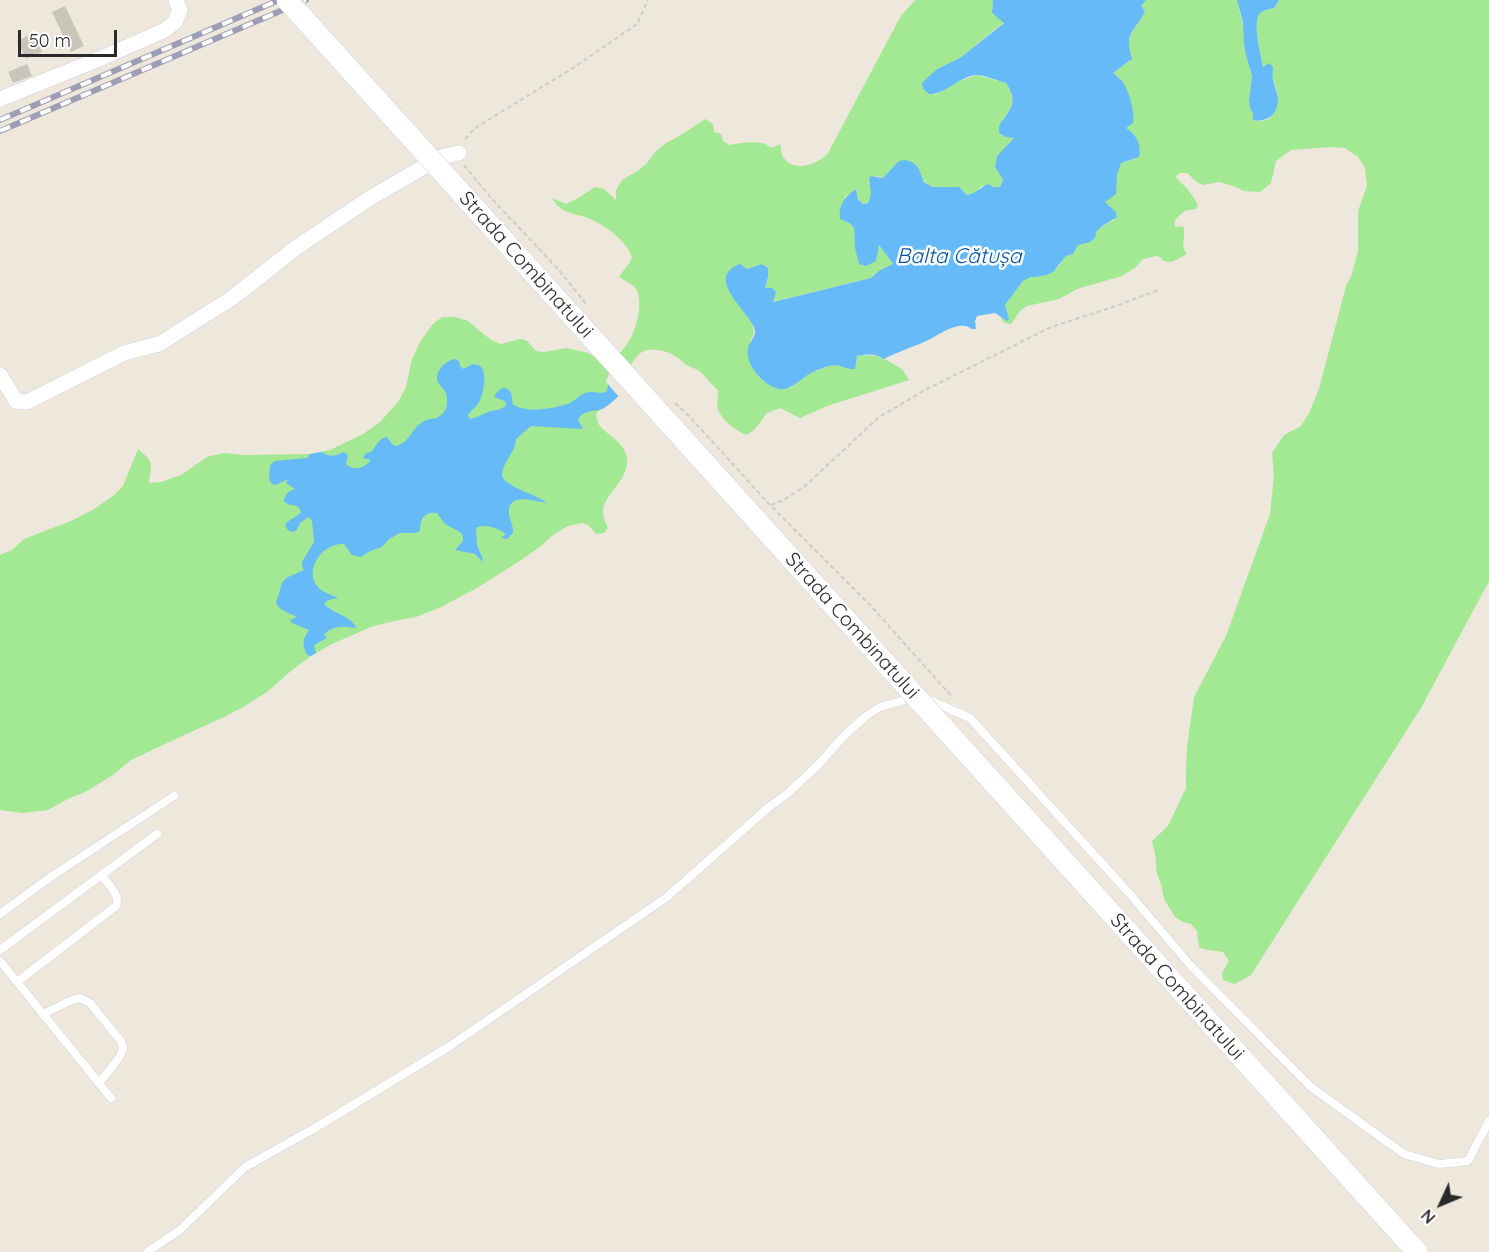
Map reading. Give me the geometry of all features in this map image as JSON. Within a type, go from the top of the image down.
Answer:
[{"type":"street","points":[[0,99],[165,30],[175,22],[180,10],[176,0]]},
{"type":"street","name":"Strada Combinatului","points":[[287,0],[1417,1252]]},
{"type":"street","points":[[0,375],[16,401],[27,402],[124,353],[159,344],[232,298],[297,247],[370,198],[441,157],[459,153]]},
{"type":"lane","points":[[147,1252],[180,1230],[245,1167],[315,1128],[450,1046],[667,897],[769,807],[787,794],[855,726],[880,707],[920,696],[973,721],[1128,892],[1191,966],[1311,1087],[1404,1154],[1439,1164],[1468,1161],[1489,1121]]},
{"type":"lane","points":[[0,914],[52,876],[174,796]]},
{"type":"lane","points":[[0,950],[157,834]]},
{"type":"lane","points":[[17,982],[116,906],[118,902],[116,896],[101,875]]},
{"type":"lane","points":[[0,961],[111,1098]]},
{"type":"lane","points":[[43,1014],[80,998],[90,1003],[121,1041],[123,1049],[119,1058],[99,1083]]},
{"type":"path","points":[[587,304],[458,158],[460,144],[475,128],[573,68],[637,24],[648,0]]},
{"type":"path","points":[[770,505],[784,500],[805,486],[879,417],[927,389],[1051,327],[1158,290]]},
{"type":"path","points":[[672,399],[770,505],[871,606],[973,721]]},
{"type":"green space","points":[[915,0],[993,0],[992,13],[1004,22],[960,58],[937,69],[935,95],[957,82],[977,75],[1006,83],[1011,92],[1012,105],[1004,118],[1015,137],[997,156],[995,167],[1003,180],[1000,187],[982,186],[974,194],[967,195],[959,187],[938,187],[928,184],[918,167],[895,166],[883,178],[876,176],[868,182],[871,193],[868,203],[863,204],[858,199],[856,189],[845,197],[844,221],[854,228],[854,238],[879,245],[893,264],[880,270],[871,278],[772,302],[765,288],[768,277],[763,264],[746,269],[737,303],[753,326],[753,336],[750,341],[755,371],[758,376],[771,384],[790,388],[810,373],[832,365],[843,366],[856,356],[863,355],[879,356],[902,369],[909,380],[827,406],[800,418],[780,408],[767,413],[755,429],[746,435],[732,427],[720,414],[717,404],[718,390],[701,372],[670,353],[653,349],[643,351],[631,364],[611,401],[596,414],[601,427],[623,447],[627,459],[624,474],[604,507],[603,514],[608,528],[604,533],[596,534],[588,525],[582,523],[568,526],[515,564],[441,607],[416,617],[371,627],[332,644],[311,656],[267,692],[243,707],[131,760],[113,775],[87,791],[48,810],[22,813],[0,810],[0,555],[12,550],[24,539],[71,521],[113,496],[123,486],[138,449],[151,464],[149,483],[161,482],[181,475],[207,457],[223,453],[310,454],[330,450],[363,434],[380,422],[398,402],[406,387],[412,359],[420,342],[433,324],[442,317],[455,317],[468,321],[491,340],[501,344],[520,339],[526,340],[536,351],[566,348],[589,353],[597,359],[616,355],[622,351],[632,336],[638,317],[637,291],[619,277],[632,258],[630,252],[620,239],[601,224],[563,210],[552,198],[566,204],[595,187],[604,189],[616,200],[616,190],[622,180],[639,170],[666,143],[705,119],[713,124],[714,132],[721,134],[723,141],[730,145],[755,142],[772,147],[780,144],[783,156],[788,163],[800,166],[819,161],[828,153],[901,16]]},
{"type":"green space","points":[[1146,0],[1237,0],[1244,30],[1246,56],[1252,76],[1250,108],[1257,121],[1262,121],[1269,119],[1278,95],[1273,78],[1273,67],[1263,68],[1257,23],[1260,13],[1274,8],[1279,0],[1489,0],[1489,581],[1421,708],[1251,975],[1235,984],[1223,980],[1222,973],[1229,961],[1223,952],[1199,947],[1197,931],[1191,924],[1175,917],[1164,899],[1152,841],[1168,826],[1186,788],[1187,747],[1194,697],[1226,636],[1270,514],[1274,475],[1272,453],[1284,435],[1301,426],[1319,389],[1346,286],[1351,277],[1358,251],[1358,211],[1367,186],[1365,168],[1358,157],[1345,148],[1331,147],[1291,150],[1276,161],[1271,183],[1260,192],[1244,191],[1219,182],[1203,185],[1187,173],[1179,173],[1176,177],[1198,206],[1196,209],[1184,211],[1175,221],[1175,227],[1183,226],[1184,247],[1187,254],[1172,262],[1164,261],[1156,256],[1143,259],[1135,268],[1122,276],[1077,289],[1059,299],[1027,306],[1020,311],[1011,324],[1004,323],[1000,316],[1006,320],[1005,305],[1023,281],[1030,276],[1047,275],[1058,267],[1066,256],[1073,254],[1078,245],[1114,220],[1104,202],[1121,163],[1134,159],[1140,153],[1136,139],[1125,128],[1133,117],[1131,102],[1128,94],[1112,73],[1130,61],[1128,45],[1131,30],[1137,25],[1145,11],[1141,6]]},
{"type":"water","name":"Balta Cătușa","points":[[993,0],[1146,0],[1141,6],[1145,11],[1130,37],[1132,59],[1113,73],[1121,80],[1129,94],[1133,123],[1126,128],[1133,133],[1140,148],[1139,157],[1121,163],[1117,175],[1116,194],[1105,202],[1116,212],[1117,217],[1101,227],[1090,242],[1078,245],[1073,254],[1066,256],[1053,272],[1030,277],[1023,281],[1005,305],[1009,319],[1007,321],[995,313],[977,316],[976,329],[967,326],[954,327],[884,359],[871,354],[857,356],[855,369],[829,366],[807,375],[788,388],[773,387],[761,379],[749,361],[748,348],[755,330],[727,285],[726,277],[730,270],[740,264],[747,269],[762,264],[768,268],[765,288],[772,288],[776,292],[773,302],[871,278],[880,270],[893,264],[879,245],[876,261],[866,266],[859,264],[854,228],[840,219],[840,209],[843,201],[856,189],[858,199],[863,204],[868,203],[871,195],[870,176],[883,178],[899,161],[912,162],[918,167],[924,182],[933,187],[959,187],[967,195],[989,184],[993,187],[1000,187],[1003,180],[995,167],[997,156],[1014,138],[999,133],[999,126],[1012,106],[1012,96],[1006,83],[978,75],[971,76],[941,91],[929,94],[923,89],[922,83],[937,69],[960,58],[1004,23],[992,13]]},
{"type":"water","points":[[1237,0],[1279,0],[1274,8],[1265,10],[1258,17],[1258,39],[1263,67],[1269,63],[1273,67],[1278,103],[1272,116],[1258,121],[1253,120],[1250,108],[1252,76],[1246,56],[1243,23]]},
{"type":"water","points":[[455,359],[459,361],[463,369],[473,364],[480,366],[483,371],[484,386],[478,404],[468,415],[470,419],[506,406],[505,401],[494,397],[502,388],[511,392],[513,405],[536,410],[567,404],[587,392],[603,393],[607,391],[609,379],[623,392],[604,408],[586,412],[580,416],[578,420],[583,429],[531,426],[516,439],[503,469],[503,478],[511,485],[547,503],[525,499],[514,501],[509,510],[513,533],[507,539],[501,538],[506,534],[495,528],[483,526],[476,528],[477,545],[483,562],[475,554],[455,550],[463,541],[463,536],[445,524],[437,513],[428,513],[423,517],[420,531],[400,533],[389,539],[382,547],[361,557],[352,555],[344,544],[329,547],[314,565],[314,579],[322,590],[338,598],[328,600],[324,604],[350,620],[357,628],[332,629],[324,634],[327,638],[314,645],[316,653],[311,656],[307,655],[304,642],[309,630],[292,623],[290,620],[297,617],[282,610],[276,603],[282,583],[286,578],[304,570],[302,562],[314,542],[312,521],[309,517],[301,522],[296,531],[291,532],[287,529],[285,525],[301,512],[297,506],[284,502],[287,493],[295,489],[286,483],[288,479],[276,485],[272,484],[269,480],[270,465],[275,461],[307,458],[310,454],[322,452],[333,456],[344,452],[348,455],[346,464],[353,468],[362,467],[371,460],[363,458],[366,453],[371,452],[382,439],[387,437],[396,446],[401,444],[420,424],[437,418],[444,412],[447,398],[437,375],[443,366]]},
{"type":"pier","points":[[625,360],[633,366],[635,375],[630,387],[620,398],[606,382],[611,369]]},
{"type":"building","points":[[65,6],[84,46],[71,52],[52,12]]},
{"type":"building","points":[[33,33],[42,52],[26,59],[17,41]]},
{"type":"building","points":[[27,64],[32,76],[13,83],[8,72]]},
{"type":"railway","points":[[0,120],[279,0]]},
{"type":"railway","points":[[0,131],[306,0]]}]
